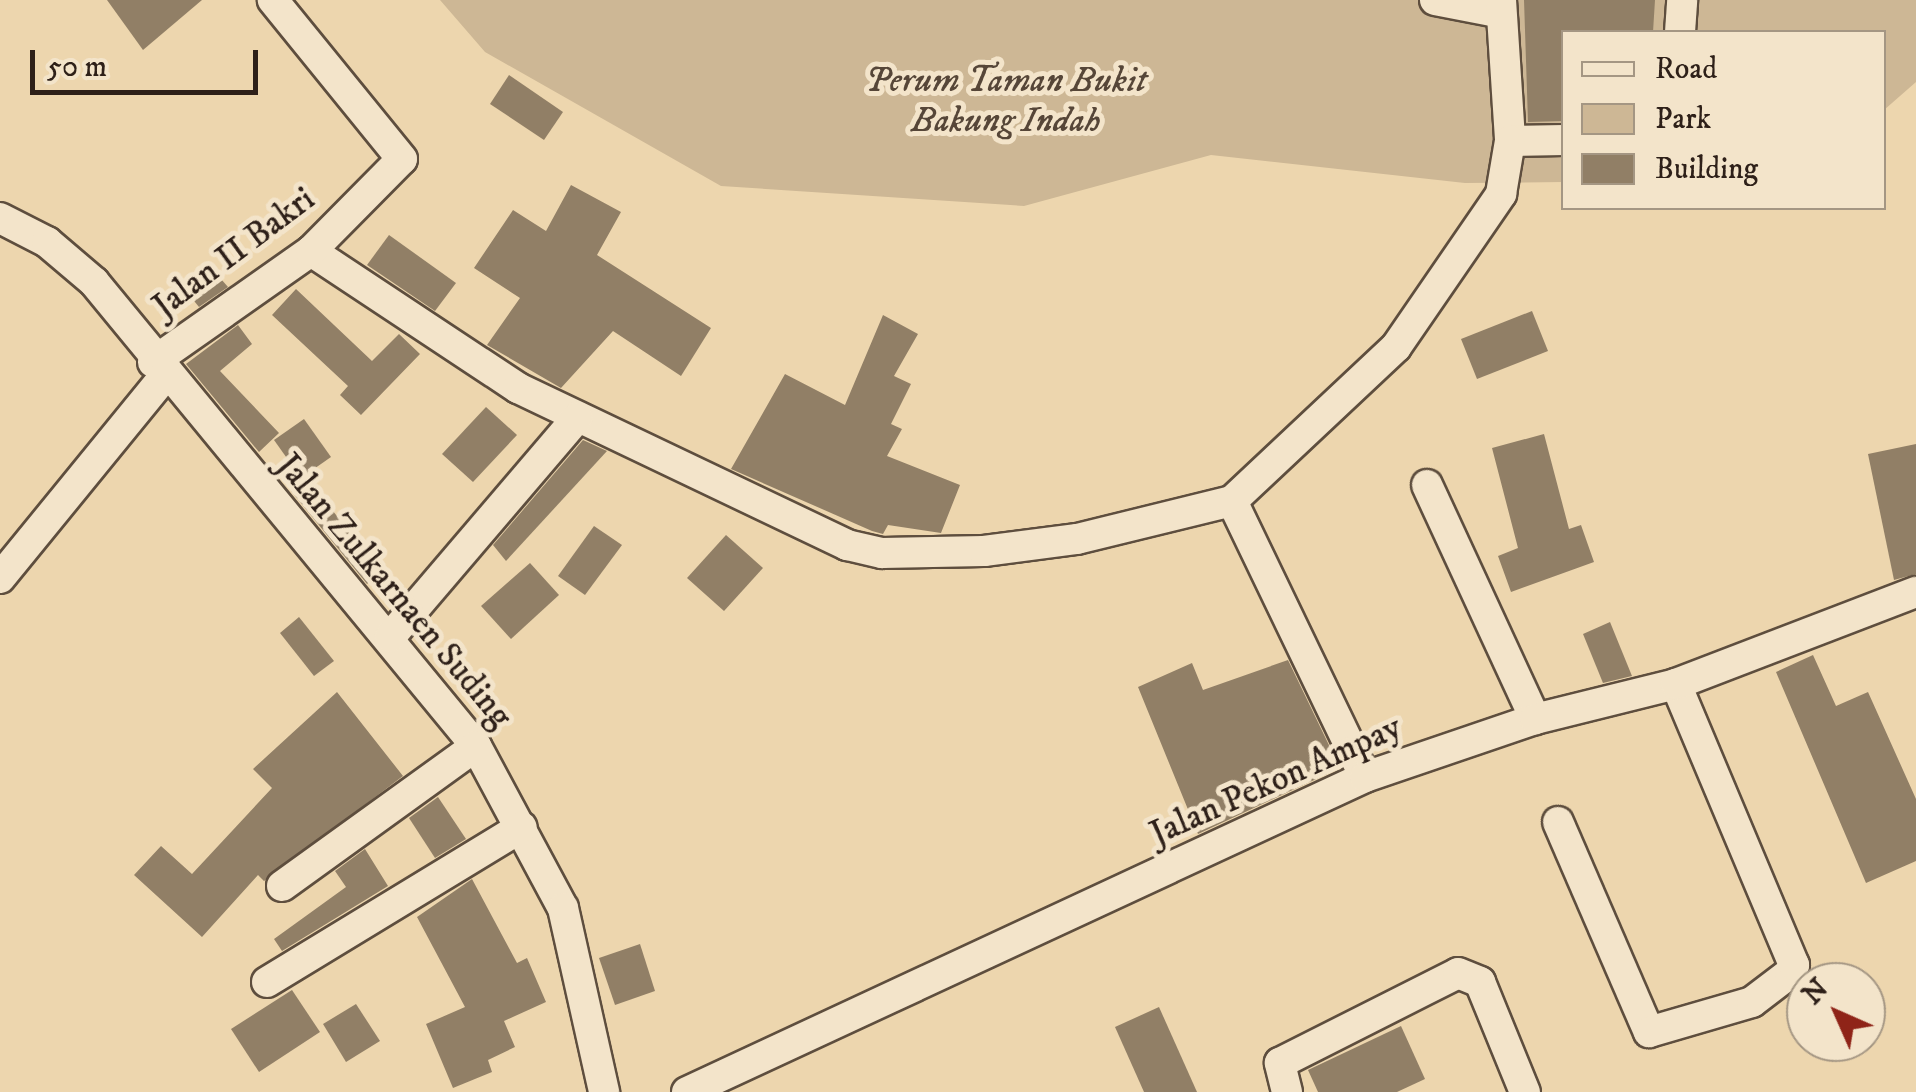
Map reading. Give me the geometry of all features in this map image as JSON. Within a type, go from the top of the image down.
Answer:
[{"type":"street","name":"Jalan II Bakri","points":[[0,578],[159,369],[310,251],[402,160],[272,0]]},
{"type":"street","points":[[310,251],[518,388],[847,545],[882,552],[1077,539],[1232,501],[1396,347],[1502,194],[1510,142],[1501,7],[1435,0]]},
{"type":"street","points":[[1680,30],[1682,0]]},
{"type":"street","points":[[1510,142],[1561,140]]},
{"type":"street","name":"Jalan Zulkarnaen Suding","points":[[0,218],[47,242],[94,282],[159,369],[390,637],[476,746],[563,908],[604,1092]]},
{"type":"street","points":[[390,637],[578,417]]},
{"type":"street","points":[[1427,485],[1535,719]]},
{"type":"street","points":[[1232,501],[1366,777]]},
{"type":"street","name":"Jalan Pekon Ampay","points":[[687,1092],[1366,777],[1535,719],[1676,684],[1916,592]]},
{"type":"street","points":[[1558,822],[1649,1032],[1752,1002],[1790,973],[1794,965],[1676,684]]},
{"type":"street","points":[[282,886],[476,746]]},
{"type":"street","points":[[267,982],[522,827]]},
{"type":"street","points":[[1286,1092],[1280,1063],[1286,1058],[1458,973],[1480,982],[1525,1092]]},
{"type":"green space","name":"Perum Taman Bukit Bakung Indah","points":[[440,0],[1916,0],[1916,82],[1886,108],[1886,30],[1561,30],[1561,182],[1465,183],[1211,155],[1024,206],[721,186],[485,52]]},
{"type":"building","points":[[107,0],[202,0],[143,50]]},
{"type":"building","points":[[1524,0],[1655,0],[1653,30],[1561,30],[1561,121],[1528,122]]},
{"type":"building","points":[[509,75],[563,112],[544,140],[490,104]]},
{"type":"building","points":[[571,185],[621,212],[597,255],[711,328],[681,376],[613,331],[561,388],[487,345],[520,298],[474,268],[513,210],[546,231]]},
{"type":"building","points":[[389,235],[456,283],[435,311],[367,265]]},
{"type":"building","points":[[207,263],[228,287],[199,307],[181,285]]},
{"type":"building","points":[[296,289],[372,361],[399,334],[420,354],[361,415],[340,395],[348,386],[272,315]]},
{"type":"building","points":[[1532,311],[1548,351],[1477,379],[1461,339]]},
{"type":"building","points":[[883,315],[918,334],[894,376],[911,384],[891,424],[902,429],[887,456],[960,485],[941,533],[888,525],[883,534],[872,531],[731,469],[785,374],[845,405]]},
{"type":"building","points":[[238,325],[252,344],[220,371],[279,433],[259,452],[186,364]]},
{"type":"building","points":[[486,407],[517,435],[473,482],[442,454]]},
{"type":"building","points":[[304,419],[331,457],[301,478],[274,440]]},
{"type":"building","points":[[1544,434],[1569,529],[1581,525],[1594,562],[1511,592],[1498,556],[1518,548],[1492,448]]},
{"type":"building","points":[[583,440],[607,451],[506,561],[493,545]]},
{"type":"building","points":[[1916,444],[1916,574],[1894,580],[1868,454]]},
{"type":"building","points":[[308,478],[380,573],[367,584],[291,491]]},
{"type":"building","points":[[594,526],[622,545],[585,595],[558,576]]},
{"type":"building","points":[[726,535],[763,568],[724,611],[687,578]]},
{"type":"building","points":[[530,563],[559,595],[511,639],[481,606]]},
{"type":"building","points":[[299,617],[334,661],[314,676],[280,633]]},
{"type":"building","points":[[1610,622],[1632,676],[1603,683],[1583,634]]},
{"type":"building","points":[[1813,655],[1836,706],[1868,692],[1916,799],[1916,861],[1866,883],[1776,672]]},
{"type":"building","points":[[1288,660],[1340,768],[1198,834],[1138,687],[1192,663],[1203,690]]},
{"type":"building","points":[[337,692],[403,776],[264,881],[258,875],[202,937],[134,875],[161,846],[192,874],[272,788],[253,769]]},
{"type":"building","points":[[438,797],[466,839],[435,858],[409,818]]},
{"type":"building","points":[[365,849],[388,886],[282,951],[274,939],[346,887],[335,871]]},
{"type":"building","points":[[472,879],[517,963],[527,958],[546,1002],[504,1021],[515,1047],[488,1060],[492,1072],[453,1088],[426,1024],[465,1007],[417,917]]},
{"type":"building","points":[[640,944],[655,991],[615,1005],[599,958]]},
{"type":"building","points":[[292,990],[320,1032],[259,1072],[231,1029]]},
{"type":"building","points":[[356,1004],[380,1041],[346,1062],[323,1024]]},
{"type":"building","points":[[1159,1007],[1197,1092],[1144,1092],[1115,1027]]},
{"type":"building","points":[[1401,1026],[1425,1079],[1397,1092],[1318,1092],[1308,1070]]}]
